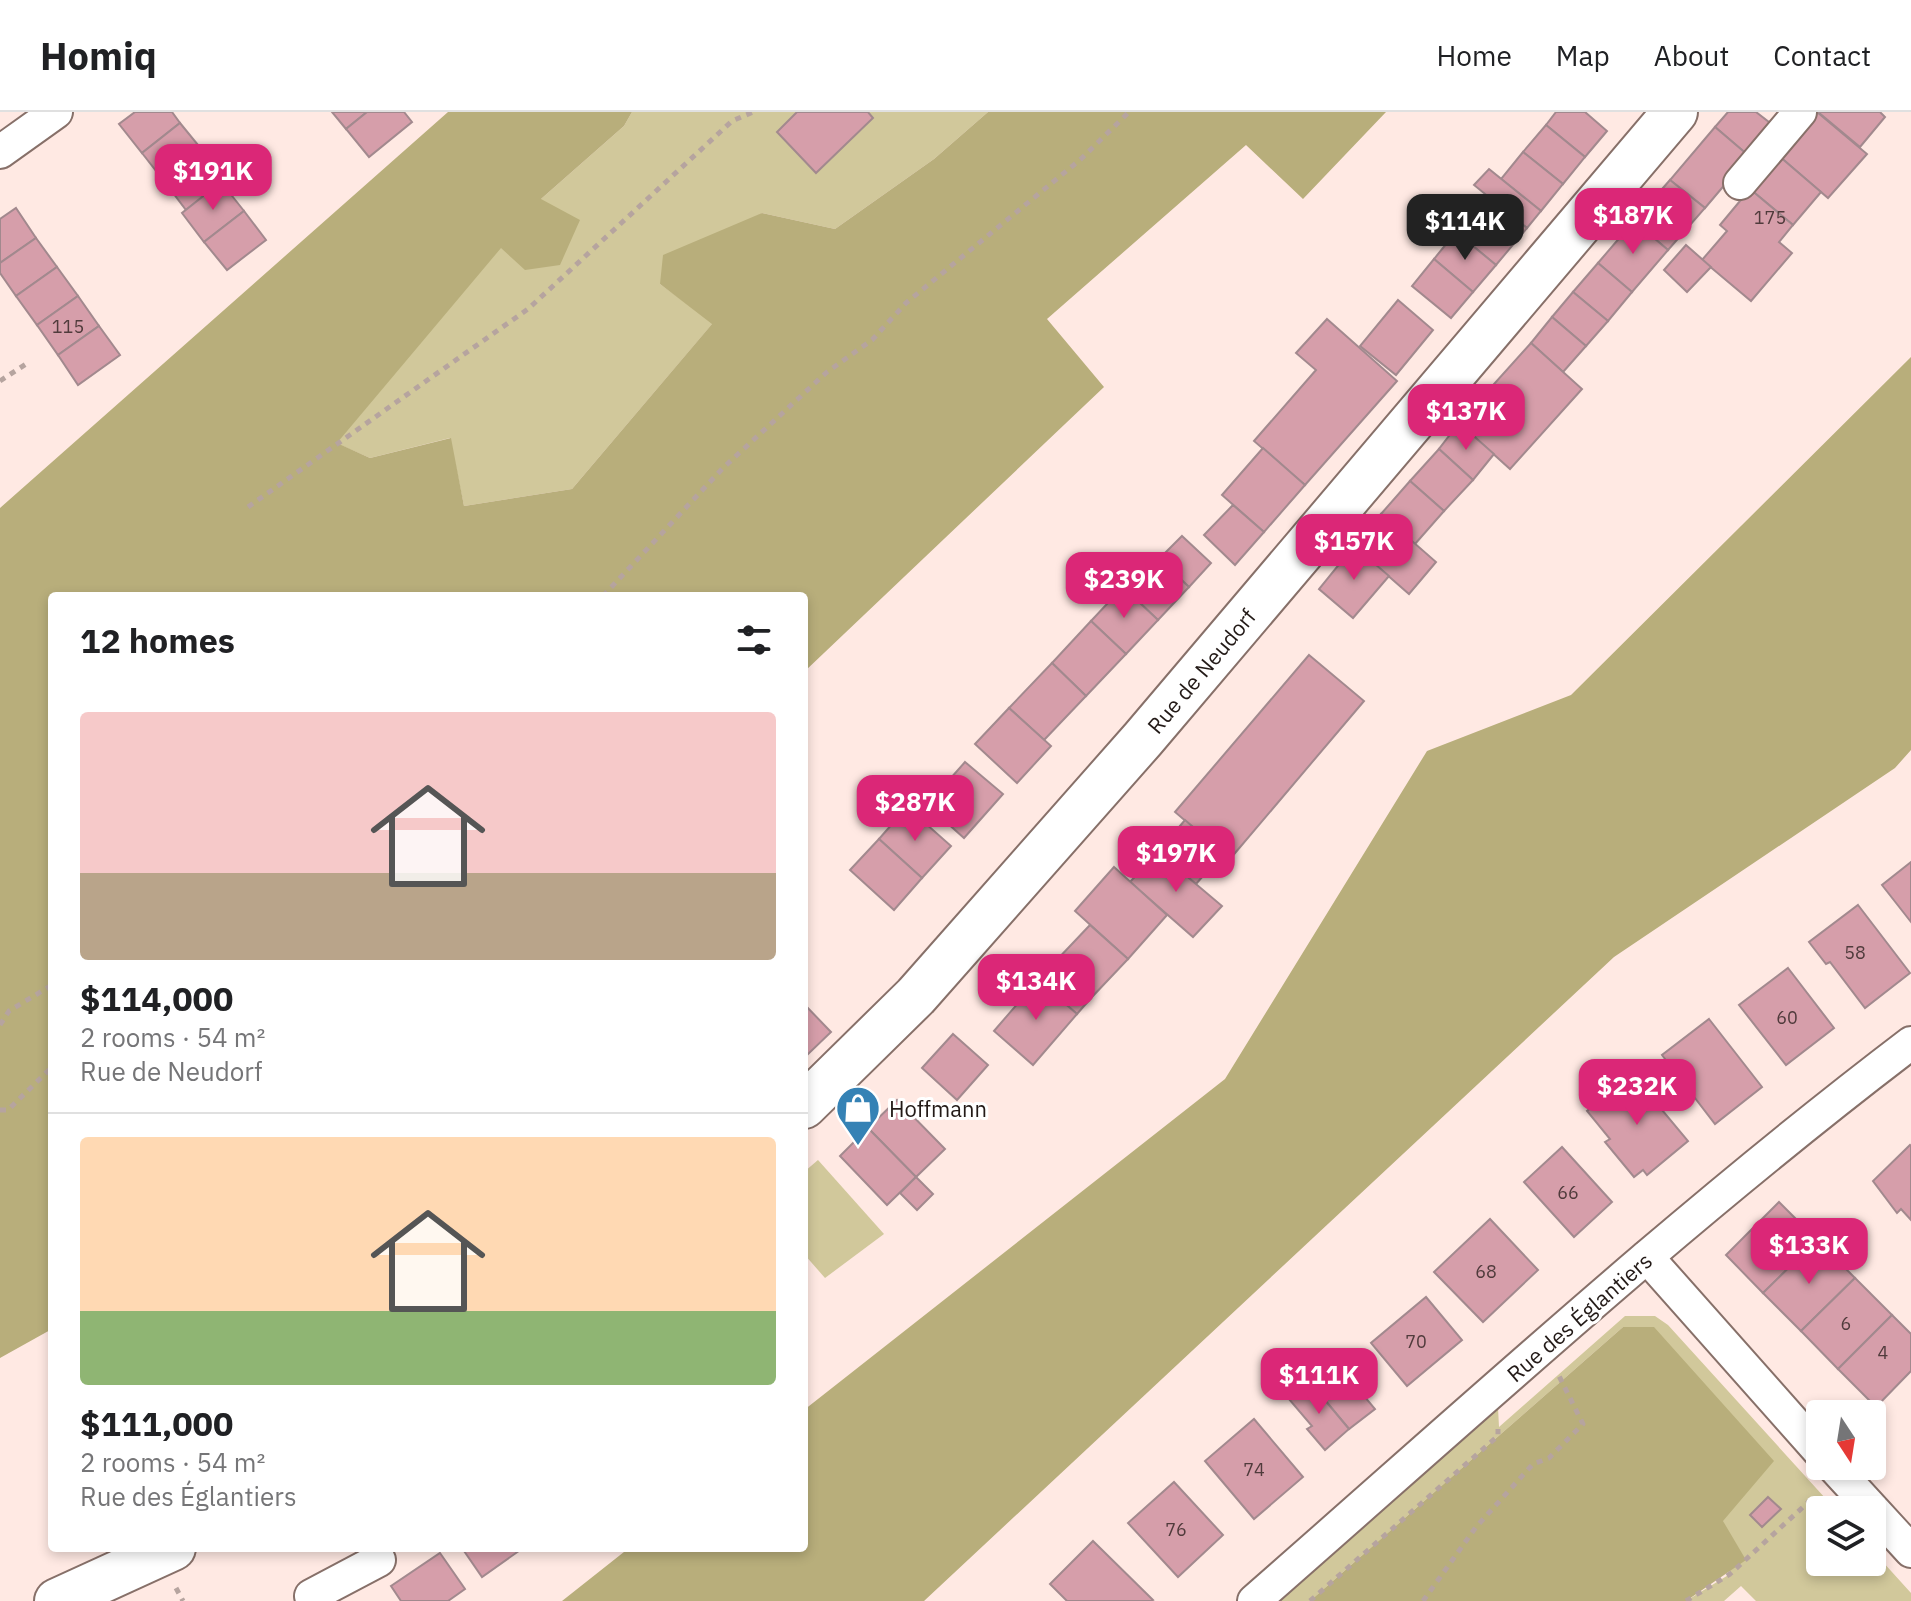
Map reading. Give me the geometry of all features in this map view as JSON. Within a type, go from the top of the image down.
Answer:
[{"type":"main road","name":"Rue de Neudorf","points":[[808,1102],[916,996],[1133,751],[1675,112]]},
{"type":"main road","points":[[57,1601],[164,1552]]},
{"type":"street","points":[[0,152],[56,112]]},
{"type":"street","points":[[1740,183],[1800,112]]},
{"type":"street","name":"Rue des Églantiers","points":[[1254,1601],[1647,1257],[1796,1131],[1911,1043]]},
{"type":"street","points":[[1647,1257],[1806,1437]]},
{"type":"street","points":[[1845,1480],[1911,1551]]},
{"type":"street","points":[[311,1596],[382,1552]]},
{"type":"path","points":[[248,507],[528,309],[732,121],[753,112]]},
{"type":"path","points":[[607,592],[723,468],[815,382],[872,340],[906,303],[1081,159],[1129,112]]},
{"type":"path","points":[[0,381],[29,362]]},
{"type":"path","points":[[0,1025],[9,1011],[48,987]]},
{"type":"path","points":[[0,1110],[8,1110],[48,1071]]},
{"type":"path","points":[[1423,1601],[1486,1516],[1533,1464],[1549,1458],[1583,1424],[1544,1347]]},
{"type":"path","points":[[1686,1601],[1730,1574],[1815,1480]]},
{"type":"shaded area","points":[[448,112],[632,112],[624,126],[541,199],[580,220],[560,265],[525,270],[501,248],[337,443],[370,458],[451,438],[464,506],[572,489],[712,324],[660,284],[663,255],[762,213],[835,229],[934,159],[988,112],[1386,112],[1303,199],[1246,145],[1047,319],[1104,387],[808,668],[808,592],[48,592],[48,1331],[0,1358],[0,508]]},
{"type":"shaded area","points":[[632,112],[988,112],[934,159],[835,229],[762,213],[660,284],[713,323],[572,489],[464,506],[450,438],[370,458],[336,443],[541,199],[624,126]]},
{"type":"shaded area","points":[[1911,357],[1911,750],[1895,768],[1614,957],[924,1601],[562,1601],[624,1552],[808,1552],[808,1407],[1225,1079],[1427,751],[1571,695]]},
{"type":"shaded area","points":[[818,1160],[884,1234],[825,1278],[808,1259],[808,1169]]},
{"type":"shaded area","points":[[1625,1316],[1655,1316],[1668,1325],[1823,1496],[1806,1496],[1806,1576],[1886,1576],[1886,1565],[1911,1593],[1911,1601],[1756,1601],[1741,1586],[1724,1601],[1686,1601],[1730,1574],[1723,1521],[1623,1327],[1310,1601],[1254,1601],[1497,1388],[1499,1427]]},
{"type":"shaded area","points":[[1623,1327],[1654,1327],[1774,1461],[1723,1521],[1746,1560],[1686,1601],[1310,1601]]},
{"type":"building","points":[[135,112],[172,112],[180,123],[142,153],[119,124]]},
{"type":"building","points":[[332,112],[367,112],[346,129]]},
{"type":"building","points":[[367,112],[404,112],[412,122],[369,157],[346,129]]},
{"type":"building","points":[[797,112],[868,112],[873,118],[816,173],[777,132]]},
{"type":"building","points":[[1556,112],[1585,112],[1607,131],[1585,157],[1546,125]]},
{"type":"building","points":[[1728,112],[1756,112],[1774,126],[1749,156],[1715,127]]},
{"type":"building","points":[[1817,112],[1867,154],[1828,198],[1779,156]]},
{"type":"building","points":[[1818,112],[1880,112],[1885,117],[1860,147]]},
{"type":"building","points":[[180,123],[203,151],[164,181],[142,153]]},
{"type":"building","points":[[1546,125],[1585,157],[1563,184],[1523,152]]},
{"type":"building","points":[[1715,127],[1749,156],[1705,208],[1670,180]]},
{"type":"building","points":[[203,151],[225,180],[186,210],[164,181]]},
{"type":"building","points":[[1523,152],[1563,184],[1541,211],[1501,179]]},
{"type":"building","points":[[1779,156],[1821,192],[1793,225],[1750,189]]},
{"type":"building","points":[[1489,169],[1541,211],[1527,228],[1474,185]]},
{"type":"building","points":[[1670,180],[1705,208],[1668,250],[1634,221]]},
{"type":"building","points":[[221,182],[244,211],[204,242],[182,213]]},
{"type":"building","points":[[1750,189],[1793,225],[1779,242],[1792,253],[1751,301],[1702,260],[1727,231],[1720,225]]},
{"type":"building","points":[[1487,196],[1527,228],[1496,265],[1456,232]]},
{"type":"building","points":[[16,208],[36,238],[0,263],[0,219]]},
{"type":"building","points":[[244,211],[266,240],[227,270],[204,242]]},
{"type":"building","points":[[1634,221],[1668,250],[1632,292],[1598,263]]},
{"type":"building","points":[[1456,232],[1496,265],[1473,292],[1434,259]]},
{"type":"building","points":[[36,238],[57,267],[16,296],[0,273],[0,263]]},
{"type":"building","points":[[1686,245],[1711,267],[1687,292],[1664,270]]},
{"type":"building","points":[[1434,259],[1473,292],[1451,318],[1412,286]]},
{"type":"building","points":[[1598,263],[1632,292],[1608,321],[1573,292]]},
{"type":"building","points":[[57,267],[78,296],[37,325],[16,296]]},
{"type":"building","points":[[1573,292],[1608,321],[1586,346],[1552,317]]},
{"type":"building","points":[[78,296],[99,326],[58,355],[37,325]]},
{"type":"building","points":[[1398,300],[1433,330],[1396,375],[1360,346]]},
{"type":"building","points":[[1552,317],[1586,346],[1563,372],[1531,343]]},
{"type":"building","points":[[1327,319],[1397,381],[1305,485],[1254,441],[1316,370],[1296,353]]},
{"type":"building","points":[[99,326],[120,355],[78,385],[58,355]]},
{"type":"building","points":[[1531,343],[1582,389],[1510,469],[1459,423]]},
{"type":"building","points":[[1459,423],[1494,454],[1473,480],[1439,449]]},
{"type":"building","points":[[1263,448],[1305,485],[1264,532],[1222,495]]},
{"type":"building","points":[[1439,449],[1473,480],[1444,511],[1410,481]]},
{"type":"building","points":[[1410,481],[1444,511],[1415,544],[1381,514]]},
{"type":"building","points":[[1233,505],[1264,532],[1235,565],[1204,535]]},
{"type":"building","points":[[1381,514],[1436,562],[1409,594],[1354,546]]},
{"type":"building","points":[[1182,536],[1211,563],[1189,587],[1159,559]]},
{"type":"building","points":[[1354,546],[1389,576],[1353,618],[1319,589]]},
{"type":"building","points":[[1154,554],[1189,587],[1158,620],[1123,587]]},
{"type":"building","points":[[1123,587],[1158,620],[1126,654],[1091,621]]},
{"type":"building","points":[[1091,621],[1126,654],[1086,696],[1052,663]]},
{"type":"building","points":[[1309,655],[1364,701],[1230,859],[1175,812]]},
{"type":"building","points":[[1052,663],[1086,696],[1044,740],[1009,708]]},
{"type":"building","points":[[1009,708],[1051,746],[1017,783],[975,744]]},
{"type":"building","points":[[965,762],[1003,794],[964,838],[927,805]]},
{"type":"building","points":[[907,807],[951,846],[922,878],[879,839]]},
{"type":"building","points":[[1185,820],[1223,853],[1196,884],[1158,852]]},
{"type":"building","points":[[879,839],[922,878],[894,910],[850,870]]},
{"type":"building","points":[[1158,852],[1222,906],[1193,937],[1130,882]]},
{"type":"building","points":[[1911,862],[1911,922],[1882,885]]},
{"type":"building","points":[[1114,867],[1167,915],[1128,959],[1075,911]]},
{"type":"building","points":[[1858,905],[1910,973],[1865,1008],[1830,962],[1826,964],[1809,942]]},
{"type":"building","points":[[1090,925],[1128,959],[1091,998],[1053,964]]},
{"type":"building","points":[[1053,964],[1091,998],[1077,1014],[1038,980]]},
{"type":"building","points":[[1788,968],[1834,1028],[1786,1065],[1739,1005]]},
{"type":"building","points":[[1038,980],[1077,1014],[1033,1065],[994,1031]]},
{"type":"building","points":[[808,1008],[831,1032],[808,1054]]},
{"type":"building","points":[[1709,1019],[1762,1087],[1715,1124],[1662,1055]]},
{"type":"building","points":[[953,1034],[988,1065],[957,1100],[922,1068]]},
{"type":"building","points":[[1632,1074],[1688,1141],[1647,1175],[1643,1170],[1634,1177],[1605,1142],[1610,1139],[1587,1111]]},
{"type":"building","points":[[897,1100],[945,1149],[916,1177],[868,1128]]},
{"type":"building","points":[[868,1128],[916,1177],[887,1205],[840,1156]]},
{"type":"building","points":[[1910,1145],[1911,1220],[1901,1209],[1897,1213],[1873,1181]]},
{"type":"building","points":[[1562,1147],[1612,1202],[1574,1237],[1524,1182]]},
{"type":"building","points":[[916,1177],[933,1194],[917,1210],[900,1193]]},
{"type":"building","points":[[1779,1202],[1817,1240],[1763,1293],[1726,1255]]},
{"type":"building","points":[[1490,1219],[1538,1270],[1483,1322],[1434,1272]]},
{"type":"building","points":[[1817,1240],[1855,1278],[1801,1331],[1763,1293]]},
{"type":"building","points":[[1855,1278],[1892,1315],[1838,1369],[1801,1331]]},
{"type":"building","points":[[1426,1297],[1462,1340],[1407,1386],[1371,1343]]},
{"type":"building","points":[[1892,1315],[1911,1334],[1911,1371],[1883,1400],[1869,1400],[1838,1369]]},
{"type":"building","points":[[1334,1360],[1375,1409],[1349,1429],[1309,1381]]},
{"type":"building","points":[[1309,1381],[1349,1429],[1325,1450],[1307,1429],[1312,1426],[1288,1398]]},
{"type":"building","points":[[1254,1419],[1303,1477],[1254,1519],[1205,1461]]},
{"type":"building","points":[[1174,1482],[1223,1535],[1178,1577],[1128,1523]]},
{"type":"building","points":[[1768,1497],[1781,1509],[1762,1527],[1750,1515]]},
{"type":"building","points":[[1093,1541],[1153,1600],[1067,1601],[1050,1584]]},
{"type":"building","points":[[465,1552],[517,1552],[482,1577]]},
{"type":"building","points":[[440,1553],[465,1589],[448,1601],[401,1601],[391,1586]]},
{"type":"place","name":"Hoffmann","points":[[858,1147]]}]
